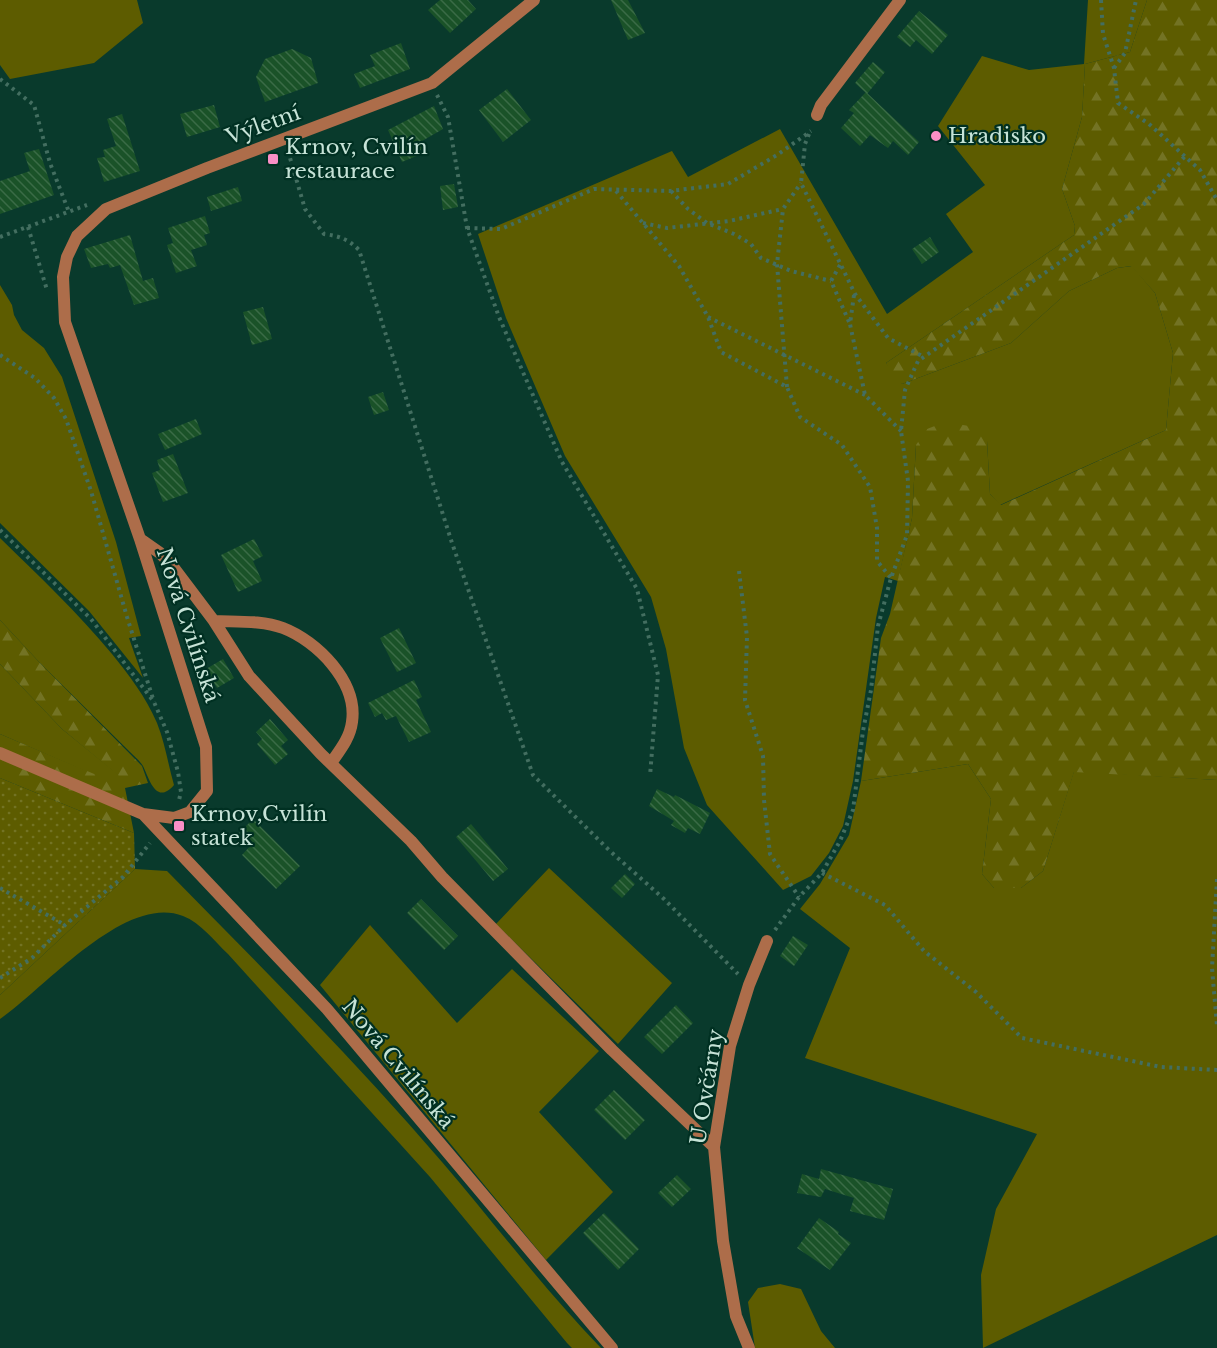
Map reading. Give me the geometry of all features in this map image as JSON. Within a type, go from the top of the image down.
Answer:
[{"type":"street","name":"Výletní","points":[[65,321],[62,298],[66,257],[77,236],[106,209],[207,168],[432,83],[534,0]]},
{"type":"street","points":[[817,115],[821,105],[900,0]]},
{"type":"street","name":"Nová Cvilínská","points":[[0,753],[143,814],[174,818],[190,812],[207,790],[206,747],[140,539],[65,321]]},
{"type":"street","name":"Nová Cvilínská","points":[[140,539],[160,553],[174,568],[214,621],[249,676],[321,754],[411,841],[442,877],[612,1050],[714,1146]]},
{"type":"street","name":"Nová Cvilínská","points":[[214,621],[266,624],[282,628],[314,646],[334,667],[345,686],[352,705],[352,721],[348,738],[332,763]]},
{"type":"street","name":"Nová Cvilínská","points":[[143,814],[327,1010],[612,1348]]},
{"type":"street","name":"U Ovčárny","points":[[749,1348],[736,1316],[725,1251],[714,1146],[730,1046],[749,985],[767,941]]},
{"type":"path","points":[[1101,0],[1103,34],[1114,69],[1118,103],[1149,124],[1200,170],[1217,200]]},
{"type":"path","points":[[1114,69],[1125,53],[1136,0]]},
{"type":"path","points":[[0,79],[34,105],[50,164],[69,212]]},
{"type":"path","points":[[432,83],[448,117],[467,228],[499,317],[562,462],[637,590],[658,675],[650,776]]},
{"type":"path","points":[[817,115],[805,144],[801,183],[783,209],[777,264],[786,387],[800,417],[842,445],[870,487],[877,528],[877,561],[891,578]]},
{"type":"path","points":[[467,228],[501,229],[594,189],[670,191],[728,184],[777,156],[810,131]]},
{"type":"path","points":[[285,138],[305,209],[324,234],[344,238],[359,250],[452,543],[533,775],[610,851],[664,899],[749,985]]},
{"type":"path","points":[[767,941],[799,897],[822,873],[840,841],[853,810],[878,626],[891,578],[907,535],[908,481],[901,431],[905,390],[918,361],[1144,204],[1185,156]]},
{"type":"path","points":[[801,183],[855,294],[888,338],[924,357]]},
{"type":"path","points":[[616,191],[679,266],[708,317],[721,352],[786,387]]},
{"type":"path","points":[[670,191],[688,209],[707,223],[752,244],[762,258],[791,270],[831,281]]},
{"type":"path","points":[[643,223],[667,228],[729,221],[783,209]]},
{"type":"path","points":[[28,227],[49,295]]},
{"type":"path","points":[[831,281],[840,264]]},
{"type":"path","points":[[831,281],[850,324],[865,395]]},
{"type":"path","points":[[850,324],[855,294]]},
{"type":"path","points":[[708,317],[865,395],[901,431]]},
{"type":"path","points":[[0,355],[34,378],[54,398],[66,419],[91,491],[127,617],[154,702],[167,732],[178,772],[181,792],[174,818]]},
{"type":"path","points":[[0,530],[91,620],[154,702]]},
{"type":"path","points":[[738,571],[747,637],[745,700],[763,756],[764,800],[770,854],[799,897]]},
{"type":"path","points":[[0,978],[32,958],[66,925],[123,877],[159,832]]},
{"type":"path","points":[[822,873],[885,905],[924,951],[976,992],[1022,1038],[1161,1068],[1217,1070]]},
{"type":"path","points":[[1217,879],[1212,968],[1217,1026]]},
{"type":"path","points":[[0,888],[66,925]]},
{"type":"green space","points":[[0,0],[137,0],[143,23],[94,63],[10,79],[0,65]]},
{"type":"green space","points":[[1088,0],[1147,0],[1130,52],[1085,64],[1082,117],[1062,189],[1075,226],[1074,235],[886,363],[902,384],[1011,343],[1069,291],[1117,268],[1132,266],[1155,293],[1173,353],[1166,430],[1000,505],[990,494],[987,441],[916,445],[912,518],[898,581],[885,577],[876,618],[853,781],[843,826],[829,853],[811,876],[783,890],[707,805],[684,748],[666,649],[651,597],[565,456],[506,318],[478,234],[672,151],[688,177],[780,129],[887,314],[973,252],[946,214],[985,185],[938,126],[982,56],[1029,70],[1084,64]]},
{"type":"green space","points":[[1147,0],[1217,0],[1217,780],[1074,772],[1043,871],[1021,888],[994,888],[982,874],[991,799],[968,764],[861,781],[881,638],[890,614],[912,518],[916,445],[927,429],[945,422],[969,426],[987,441],[990,494],[1001,505],[1166,430],[1173,353],[1155,293],[1131,266],[1117,268],[1069,291],[1011,343],[902,384],[894,379],[886,363],[1074,235],[1075,226],[1062,189],[1082,117],[1085,64],[1130,52]]},
{"type":"green space","points":[[0,285],[12,305],[14,315],[22,330],[44,348],[62,377],[116,542],[141,636],[129,638],[143,678],[89,611],[0,523]]},
{"type":"green space","points":[[0,538],[58,594],[112,654],[137,687],[153,713],[162,738],[174,785],[168,791],[162,793],[154,788],[139,760],[40,663],[0,620]]},
{"type":"green space","points":[[0,620],[142,766],[148,783],[125,788],[134,833],[0,778],[0,734],[113,782],[119,776],[62,729],[0,664]]},
{"type":"green space","points":[[0,664],[62,729],[120,776],[113,783],[0,734]]},
{"type":"green space","points":[[968,764],[991,799],[982,874],[994,888],[1021,888],[1043,871],[1074,771],[1217,780],[1217,1235],[983,1348],[981,1275],[996,1209],[1037,1134],[805,1058],[850,948],[800,909],[820,884],[849,835],[861,781]]},
{"type":"green space","points":[[0,778],[134,833],[135,869],[0,995]]},
{"type":"green space","points":[[549,868],[672,983],[618,1044],[496,924]]},
{"type":"green space","points":[[135,869],[167,871],[272,978],[409,1124],[540,1280],[601,1348],[572,1348],[567,1343],[430,1177],[228,954],[190,919],[160,913],[136,918],[111,931],[62,967],[0,1019],[0,995]]},
{"type":"green space","points":[[370,925],[457,1023],[512,969],[599,1051],[539,1112],[613,1192],[546,1260],[320,985]]},
{"type":"green space","points":[[780,1284],[801,1289],[821,1331],[835,1348],[755,1348],[748,1302],[758,1288]]},
{"type":"building","points":[[440,0],[468,0],[476,9],[450,33],[428,10]]},
{"type":"building","points":[[611,0],[628,0],[645,33],[628,40]]},
{"type":"building","points":[[919,11],[948,35],[932,54],[916,40],[910,47],[897,37]]},
{"type":"building","points":[[401,43],[410,69],[360,88],[354,74],[375,66],[370,55]]},
{"type":"building","points":[[292,49],[311,58],[318,83],[265,102],[256,77],[265,59]]},
{"type":"building","points":[[873,62],[885,72],[867,94],[855,83]]},
{"type":"building","points":[[507,89],[531,120],[503,142],[479,110]]},
{"type":"building","points":[[866,92],[919,142],[908,155],[893,141],[888,148],[870,135],[860,146],[841,128],[854,113],[849,110]]},
{"type":"building","points":[[214,105],[220,127],[187,137],[180,114]]},
{"type":"building","points":[[434,106],[443,129],[422,141],[426,147],[418,151],[419,155],[402,162],[388,130]]},
{"type":"building","points":[[122,114],[140,171],[104,182],[97,158],[105,157],[103,150],[116,146],[107,119]]},
{"type":"building","points":[[39,149],[54,195],[0,214],[0,181],[30,171],[24,153]]},
{"type":"building","points":[[454,184],[458,207],[443,210],[440,186]]},
{"type":"building","points":[[238,187],[242,201],[211,211],[207,197]]},
{"type":"building","points":[[205,216],[210,233],[204,235],[207,245],[191,250],[197,266],[176,273],[167,245],[173,243],[168,228]]},
{"type":"building","points":[[130,235],[143,281],[153,278],[159,298],[134,305],[120,265],[110,268],[108,264],[91,268],[84,249]]},
{"type":"building","points":[[930,237],[939,252],[922,264],[912,249]]},
{"type":"building","points":[[263,307],[272,339],[252,345],[243,312]]},
{"type":"building","points":[[383,392],[389,410],[374,415],[368,397]]},
{"type":"building","points":[[196,419],[202,434],[165,450],[158,434]]},
{"type":"building","points":[[173,454],[188,493],[163,502],[152,473],[160,470],[157,460]]},
{"type":"building","points":[[254,539],[263,556],[253,561],[262,581],[238,592],[221,555]]},
{"type":"building","points":[[399,628],[416,663],[397,672],[380,638]]},
{"type":"building","points":[[223,659],[234,678],[217,688],[206,669]]},
{"type":"building","points":[[414,680],[422,697],[416,700],[431,732],[409,742],[396,716],[386,720],[382,713],[375,717],[368,703]]},
{"type":"building","points":[[270,719],[288,740],[281,746],[288,754],[275,765],[257,744],[262,739],[256,732]]},
{"type":"building","points":[[657,789],[674,797],[675,795],[710,813],[700,834],[688,828],[685,833],[671,825],[674,821],[649,806]]},
{"type":"building","points":[[253,819],[300,866],[276,889],[242,855],[251,845],[239,833]]},
{"type":"building","points":[[471,824],[508,869],[493,881],[456,837]]},
{"type":"building","points":[[625,874],[635,884],[622,898],[611,888]]},
{"type":"building","points":[[421,899],[458,936],[444,950],[407,913]]},
{"type":"building","points":[[793,936],[808,945],[794,966],[780,956]]},
{"type":"building","points":[[676,1005],[693,1023],[662,1054],[644,1037]]},
{"type":"building","points":[[614,1090],[645,1120],[625,1140],[594,1110]]},
{"type":"building","points":[[821,1169],[893,1189],[884,1220],[850,1211],[854,1198],[825,1189],[821,1197],[797,1193],[802,1174],[819,1179]]},
{"type":"building","points":[[677,1175],[691,1189],[672,1207],[658,1193]]},
{"type":"building","points":[[604,1213],[639,1249],[618,1270],[583,1233]]},
{"type":"building","points":[[819,1218],[851,1243],[830,1270],[797,1248]]},
{"type":"place","name":"Hradisko","points":[[936,136]]},
{"type":"place","name":"Krnov, Cvilín restaurace","points":[[273,159]]},
{"type":"place","name":"Krnov,Cvilín statek","points":[[179,826]]}]
